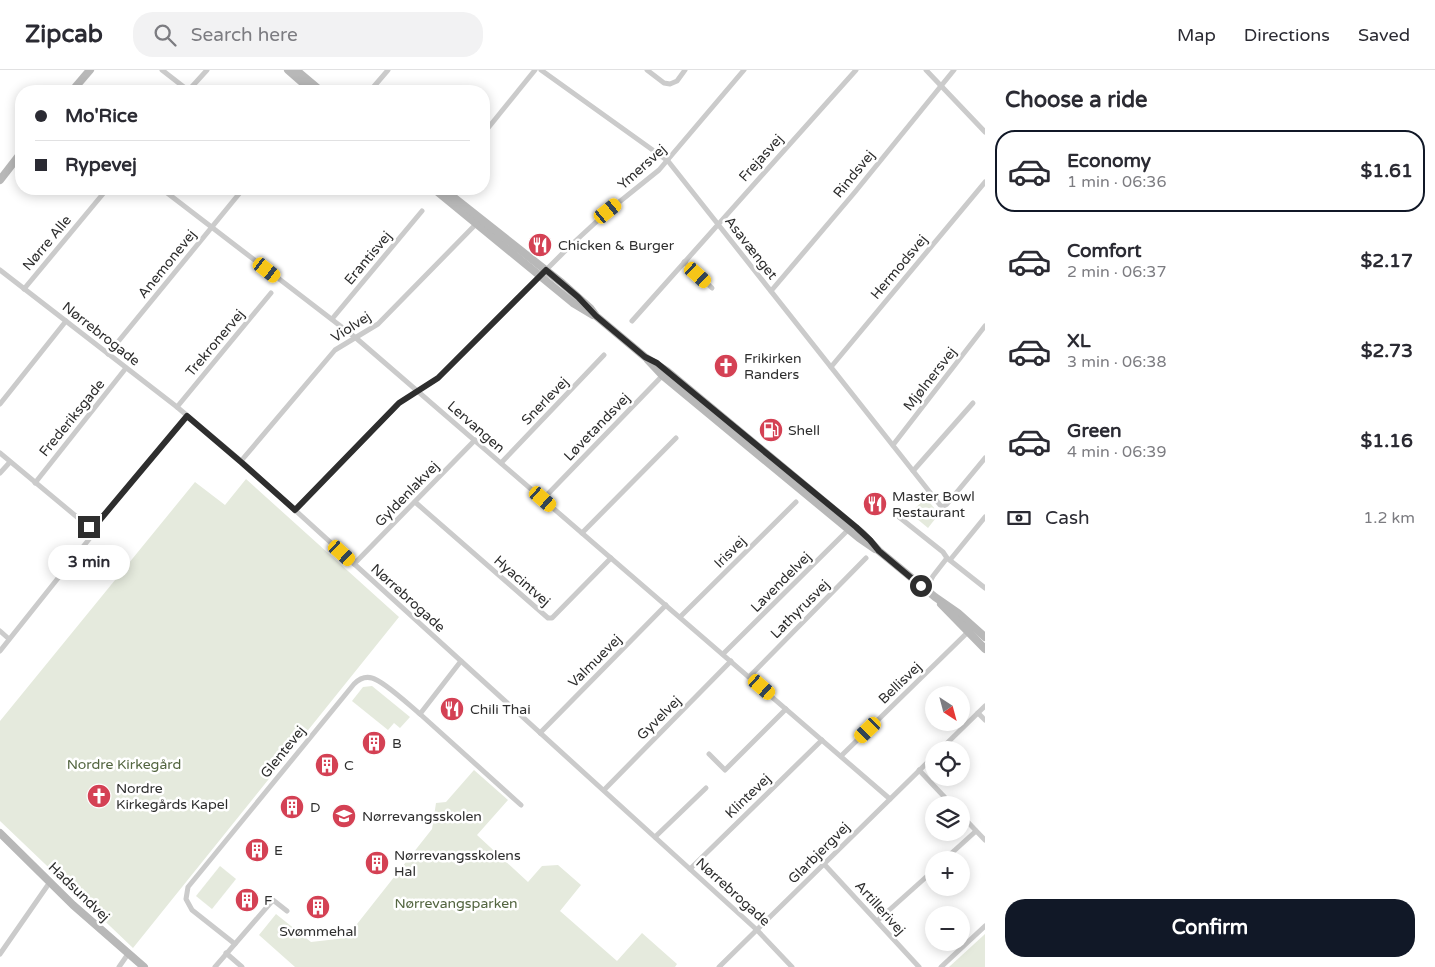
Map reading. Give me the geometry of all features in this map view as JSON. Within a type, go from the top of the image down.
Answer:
[{"type":"street","points":[[77,85],[90,70]]},
{"type":"street","points":[[162,70],[181,85]]},
{"type":"street","points":[[193,85],[207,70]]},
{"type":"street","points":[[288,70],[305,85]]},
{"type":"street","points":[[296,70],[314,85]]},
{"type":"street","points":[[375,85],[388,70]]},
{"type":"street","points":[[490,126],[535,70]]},
{"type":"street","name":"Asavænget","points":[[541,70],[668,161],[940,505],[943,507],[948,504],[985,458]]},
{"type":"street","points":[[647,70],[664,83],[670,84],[677,81],[686,70]]},
{"type":"street","name":"Ymersvej","points":[[295,510],[399,403],[438,378],[608,211],[659,170],[744,70]]},
{"type":"street","name":"Frejasvej","points":[[632,321],[856,70]]},
{"type":"street","points":[[926,70],[985,132]]},
{"type":"street","name":"Rindsvej","points":[[771,292],[954,70]]},
{"type":"street","points":[[0,180],[15,161]]},
{"type":"street","name":"Hermodsvej","points":[[831,367],[985,182]]},
{"type":"street","name":"Nørre Alle","points":[[24,289],[102,195]]},
{"type":"street","name":"Lervangen","points":[[170,195],[356,338],[890,799]]},
{"type":"street","name":"Anemonevej","points":[[108,354],[238,195]]},
{"type":"street","points":[[446,195],[543,273],[578,297],[596,316],[851,527],[871,547],[879,551],[935,597],[958,613],[985,649]]},
{"type":"street","name":"Erantisvej","points":[[332,319],[422,210]]},
{"type":"street","name":"Violvej","points":[[241,462],[335,350],[378,324],[479,221]]},
{"type":"street","points":[[684,262],[712,288]]},
{"type":"street","name":"Nørrebrogade","points":[[0,270],[176,407],[241,462],[656,837],[757,930],[792,967]]},
{"type":"street","name":"Trekronervej","points":[[176,407],[271,293]]},
{"type":"street","points":[[0,404],[66,321]]},
{"type":"street","name":"Mjølnersvej","points":[[893,446],[985,326]]},
{"type":"street","name":"Snerlevej","points":[[501,463],[604,355]]},
{"type":"street","name":"Frederiksgade","points":[[35,483],[126,368]]},
{"type":"street","name":"Løvetandsvej","points":[[543,499],[665,373]]},
{"type":"street","points":[[913,471],[973,402]]},
{"type":"street","points":[[89,527],[99,521],[187,416]]},
{"type":"street","points":[[582,533],[676,438]]},
{"type":"street","name":"Gyldenlakvej","points":[[354,564],[475,440]]},
{"type":"street","points":[[0,454],[89,527],[91,532],[90,538],[0,651]]},
{"type":"street","points":[[0,473],[10,462]]},
{"type":"street","name":"Hyacintvej","points":[[415,502],[548,618],[552,618],[611,558]]},
{"type":"street","name":"Irisvej","points":[[680,617],[796,502]]},
{"type":"street","points":[[899,517],[985,588]]},
{"type":"street","points":[[928,585],[933,576],[985,517]]},
{"type":"street","name":"Lavendelvej","points":[[723,654],[851,527]]},
{"type":"street","name":"Lathyrusvej","points":[[749,677],[866,558]]},
{"type":"street","name":"Valmuevej","points":[[540,733],[666,605]]},
{"type":"street","points":[[971,629],[985,637]]},
{"type":"street","name":"Bellisvej","points":[[842,756],[971,629]]},
{"type":"street","points":[[0,632],[9,639]]},
{"type":"street","name":"Gyvelvej","points":[[604,790],[731,661]]},
{"type":"street","points":[[461,662],[420,714],[520,805]]},
{"type":"street","name":"Glentevej","points":[[235,944],[192,910],[186,899],[188,887],[360,679],[371,678],[378,680],[420,714]]},
{"type":"street","points":[[949,741],[985,706]]},
{"type":"street","points":[[709,754],[725,770],[786,709]]},
{"type":"street","points":[[978,712],[985,720]]},
{"type":"street","name":"Klintevej","points":[[690,869],[822,740]]},
{"type":"street","name":"Glarbjergvej","points":[[719,967],[925,764]]},
{"type":"street","points":[[919,770],[944,796]]},
{"type":"street","points":[[656,837],[706,788]]},
{"type":"street","points":[[970,825],[985,840]]},
{"type":"street","points":[[954,851],[976,831]]},
{"type":"street","name":"Hadsundvej","points":[[0,833],[73,905],[144,967]]},
{"type":"street","name":"Artillerivej","points":[[824,864],[919,967]]},
{"type":"street","points":[[877,921],[925,878]]},
{"type":"street","points":[[0,954],[50,882]]},
{"type":"street","points":[[215,967],[273,900],[287,911]]},
{"type":"street","points":[[940,967],[985,926]]},
{"type":"street","points":[[226,953],[242,967]]},
{"type":"street","points":[[119,967],[128,954]]},
{"type":"green space","name":"Nordre Kirkegård","points":[[246,479],[399,617],[133,948],[0,821],[0,721],[195,482],[225,505]]},
{"type":"green space","points":[[926,498],[939,514],[928,528],[910,513]]},
{"type":"green space","points":[[372,686],[410,717],[400,728],[394,723],[388,730],[352,701],[363,687]]},
{"type":"green space","name":"Nørrevangsparken","points":[[474,770],[508,800],[477,835],[528,882],[542,866],[558,865],[581,885],[560,911],[617,961],[642,933],[677,964],[675,967],[295,967],[259,935],[276,914],[311,942],[346,938],[432,829],[436,803],[446,802]]},
{"type":"green space","points":[[220,866],[236,879],[212,909],[196,896]]},
{"type":"green space","points":[[985,934],[985,967],[949,967],[966,951],[970,951],[970,948]]},
{"type":"place","name":"Chicken & Burger","points":[[540,245]]},
{"type":"place","name":"Frikirken Randers","points":[[726,366]]},
{"type":"place","name":"Shell","points":[[771,430]]},
{"type":"place","name":"Master Bowl Restaurant","points":[[875,504]]},
{"type":"place","name":"Chili Thai","points":[[452,709]]},
{"type":"place","name":"B","points":[[374,743]]},
{"type":"place","name":"C","points":[[327,765]]},
{"type":"place","name":"Nordre Kirkegårds Kapel","points":[[99,796]]},
{"type":"place","name":"D","points":[[292,807]]},
{"type":"place","name":"Nørrevangsskolen","points":[[344,816]]},
{"type":"place","name":"E","points":[[257,850]]},
{"type":"place","name":"Nørrevangsskolens Hal","points":[[377,863]]},
{"type":"place","name":"F","points":[[247,900]]},
{"type":"place","name":"Svømmehal","points":[[318,907]]},
{"type":"route","points":[[89,527],[99,521],[187,416],[295,510],[399,403],[438,378],[546,270],[590,308],[596,316],[645,357],[657,363],[856,527],[879,551],[921,586]]}]
